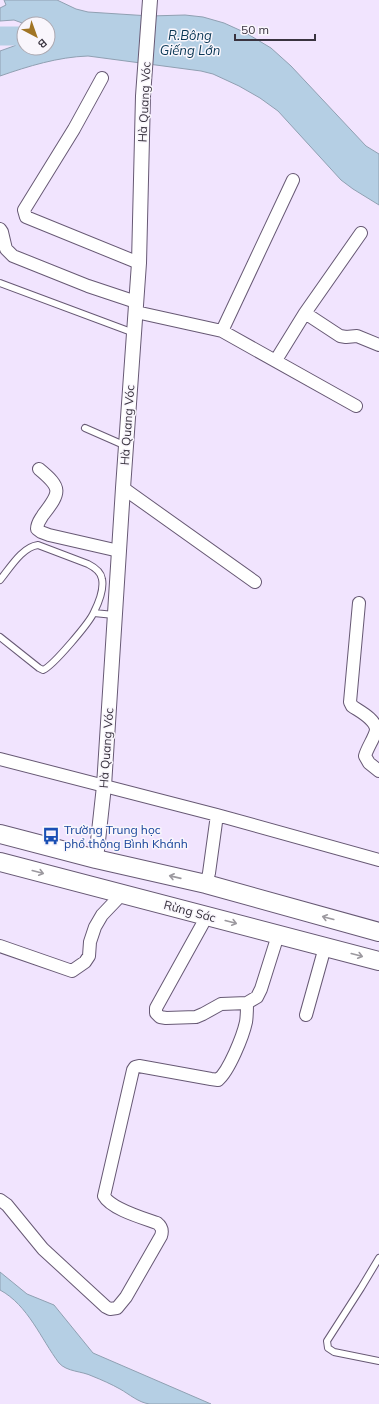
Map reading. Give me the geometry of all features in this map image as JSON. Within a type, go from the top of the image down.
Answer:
[{"type":"main road","points":[[0,834],[207,879],[379,932]]},
{"type":"main road","points":[[91,886],[96,854]]},
{"type":"main road","name":"Rừng Sác","points":[[0,862],[379,961]]},
{"type":"street","name":"Hà Quang Vóc","points":[[96,854],[104,786],[118,551],[139,263],[143,96],[150,0]]},
{"type":"street","points":[[102,78],[74,129],[24,210],[24,214],[139,263]]},
{"type":"street","points":[[222,330],[293,180]]},
{"type":"street","points":[[0,229],[6,249],[13,256],[136,307],[222,330],[356,406]]},
{"type":"street","points":[[276,360],[305,313],[361,233]]},
{"type":"street","points":[[305,313],[340,336],[357,336],[379,345]]},
{"type":"street","points":[[38,469],[56,486],[57,492],[53,503],[37,524],[36,529],[49,535],[118,551]]},
{"type":"street","points":[[123,488],[255,582]]},
{"type":"street","points":[[359,603],[350,702],[352,706],[373,722],[376,731],[365,756],[369,763],[379,770]]},
{"type":"street","points":[[0,759],[217,815],[379,860]]},
{"type":"street","points":[[207,879],[217,815]]},
{"type":"street","points":[[0,946],[72,971],[85,962],[89,956],[90,942],[95,927],[102,916],[122,894]]},
{"type":"street","points":[[206,916],[156,1008],[156,1013],[160,1017],[196,1016],[203,1014],[221,1004],[247,1003],[256,997],[278,935]]},
{"type":"street","points":[[306,1015],[325,947]]},
{"type":"street","points":[[0,1200],[11,1209],[43,1249],[106,1308],[117,1308],[126,1297],[161,1236],[162,1231],[161,1226],[157,1223],[118,1208],[106,1200],[104,1196],[133,1070],[135,1067],[139,1066],[218,1080],[225,1073],[243,1031],[246,1022],[247,1003]]},
{"type":"lane","points":[[0,283],[134,333]]},
{"type":"lane","points":[[85,428],[126,446]]},
{"type":"lane","points":[[0,580],[25,549],[33,545],[38,545],[96,568],[102,578],[103,585],[94,613],[62,653],[50,666],[43,670],[0,636]]},
{"type":"lane","points":[[94,613],[114,615]]},
{"type":"lane","points":[[379,1258],[327,1341],[328,1348],[334,1352],[379,1361]]},
{"type":"water","name":"R.Bông Giếng Lớn","points":[[4,0],[57,0],[76,9],[88,12],[150,16],[185,15],[203,17],[224,23],[246,33],[271,48],[291,66],[366,146],[379,154],[379,205],[341,180],[278,111],[260,98],[239,86],[213,74],[201,71],[88,56],[66,58],[44,63],[0,76],[0,51],[16,45],[16,56],[56,56],[56,16],[16,16],[16,21],[0,21],[0,8],[6,5]]},
{"type":"water","points":[[0,1272],[27,1294],[54,1305],[93,1353],[211,1404],[146,1403],[88,1374],[70,1370],[62,1366],[52,1354],[26,1313],[10,1296],[0,1290]]},
{"type":"waterway","points":[[0,36],[16,36]]},
{"type":"place","name":"Trường Trung học phổ thông Bình Khánh","points":[[51,836]]}]
